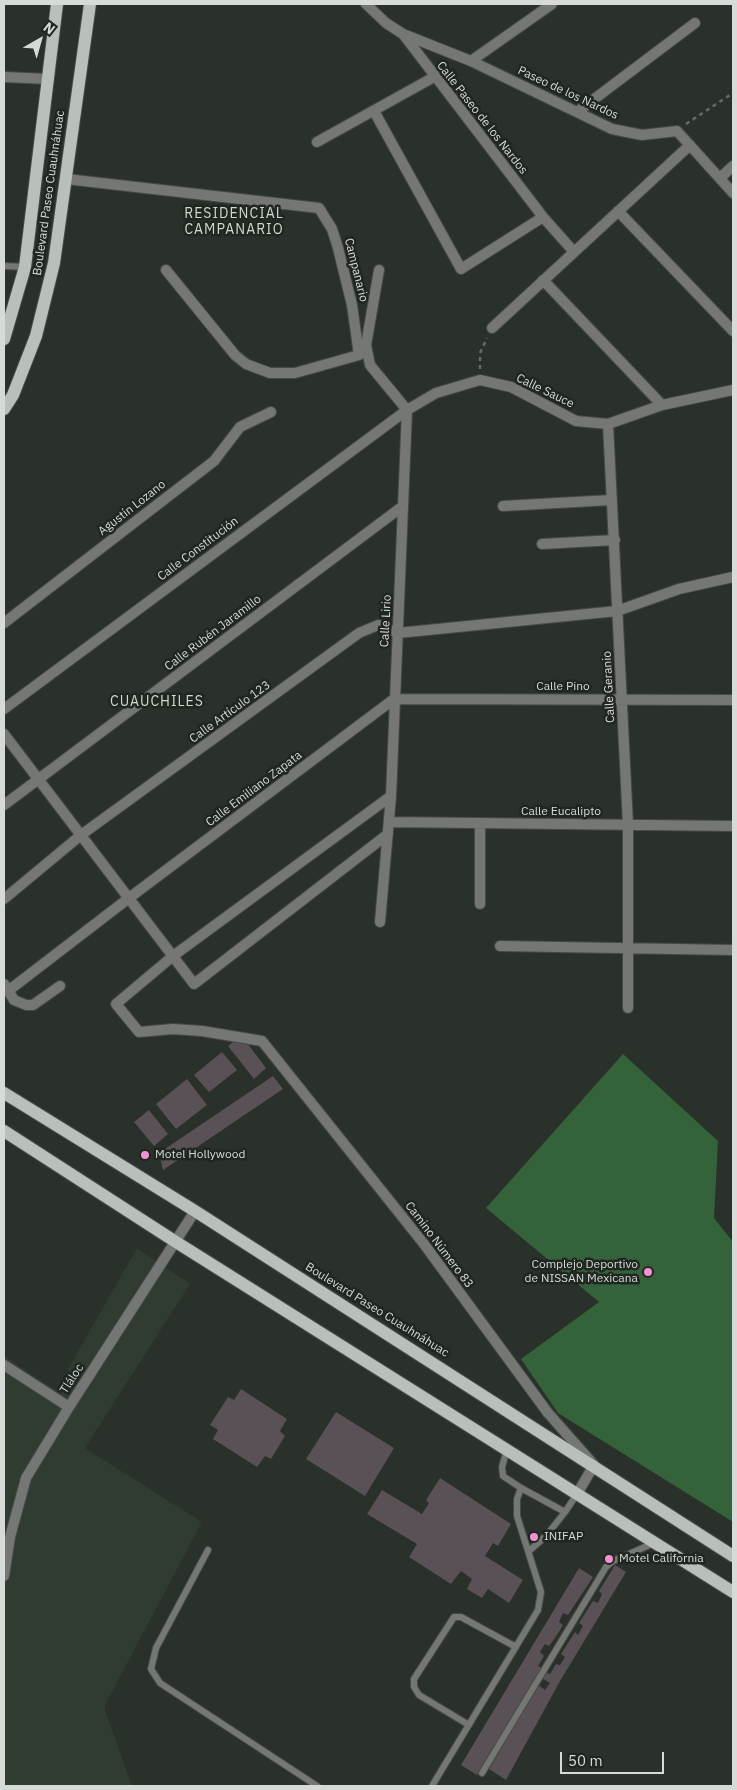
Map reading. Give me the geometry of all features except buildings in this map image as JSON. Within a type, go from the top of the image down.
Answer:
[{"type":"main road","name":"Boulevard Paseo Cuauhnáhuac","points":[[5,333],[25,267],[58,4]]},
{"type":"main road","name":"Boulevard Paseo Cuauhnáhuac","points":[[4,409],[12,395],[36,336],[54,263],[90,4]]},
{"type":"main road","name":"Boulevard Paseo Cuauhnáhuac","points":[[4,1093],[195,1211],[594,1465],[733,1556]]},
{"type":"main road","points":[[4,1131],[176,1242],[733,1592]]},
{"type":"street","name":"Calle Paseo de los Nardos","points":[[366,4],[386,23],[402,34],[543,216],[574,252]]},
{"type":"street","points":[[471,61],[552,4]]},
{"type":"street","points":[[577,112],[695,23]]},
{"type":"street","name":"Paseo de los Nardos","points":[[402,34],[471,61],[612,129],[642,135],[677,130]]},
{"type":"street","points":[[4,77],[49,79]]},
{"type":"street","points":[[318,142],[434,77]]},
{"type":"street","points":[[374,111],[461,269],[543,216]]},
{"type":"street","points":[[677,130],[733,193]]},
{"type":"street","points":[[492,328],[690,145]]},
{"type":"street","points":[[720,178],[733,166]]},
{"type":"street","name":"Campanario","points":[[66,178],[319,208],[332,229],[338,248],[352,305],[359,355],[295,373],[270,373],[246,364],[234,355],[166,270]]},
{"type":"street","points":[[618,211],[733,331]]},
{"type":"street","points":[[379,270],[366,345],[370,364],[406,410],[436,394],[480,380]]},
{"type":"street","points":[[543,280],[662,405]]},
{"type":"street","name":"Calle Sauce","points":[[480,380],[511,387],[576,421],[608,424],[662,405],[733,390]]},
{"type":"street","name":"Calle Lirio","points":[[380,922],[391,796],[404,506],[406,410]]},
{"type":"street","name":"Calle Constitución","points":[[4,709],[406,410]]},
{"type":"street","name":"Agustín Lozano","points":[[4,622],[214,461],[240,428],[271,412]]},
{"type":"street","name":"Calle Geranio","points":[[608,424],[628,825],[628,1008]]},
{"type":"street","points":[[503,506],[611,500]]},
{"type":"street","name":"Calle Rubén Jaramillo","points":[[4,805],[404,506]]},
{"type":"street","points":[[542,544],[615,540]]},
{"type":"street","points":[[398,633],[617,611],[679,589],[733,577]]},
{"type":"street","name":"Calle Artículo 123","points":[[4,899],[81,836],[358,633],[378,625],[398,633]]},
{"type":"street","name":"Calle Pino","points":[[394,700],[733,700]]},
{"type":"street","name":"Calle Emiliano Zapata","points":[[6,988],[394,700]]},
{"type":"street","points":[[4,734],[194,984],[388,834]]},
{"type":"street","points":[[173,956],[391,796]]},
{"type":"street","name":"Calle Eucalipto","points":[[389,822],[733,826]]},
{"type":"street","points":[[480,824],[480,904]]},
{"type":"street","points":[[500,946],[733,950]]},
{"type":"street","name":"Camino Número 83","points":[[173,956],[116,1004],[139,1032],[192,1031],[262,1041],[424,1244],[548,1413],[594,1465]]},
{"type":"street","points":[[6,988],[14,1000],[26,1005],[33,1005],[60,986]]},
{"type":"street","name":"Tláloc","points":[[4,1572],[7,1537],[26,1478],[69,1407],[195,1211]]},
{"type":"street","points":[[4,1365],[69,1407]]},
{"type":"street","points":[[578,1494],[594,1465]]},
{"type":"lane","points":[[4,266],[25,267]]},
{"type":"lane","points":[[507,1449],[502,1466],[503,1476],[565,1512]]},
{"type":"lane","points":[[432,1786],[538,1610],[541,1592],[517,1516],[517,1499],[521,1488]]},
{"type":"lane","points":[[529,1550],[546,1536],[578,1494]]},
{"type":"lane","points":[[482,1773],[606,1567],[613,1561],[656,1543]]},
{"type":"lane","points":[[208,1550],[156,1648],[151,1669],[160,1683],[317,1786]]},
{"type":"lane","points":[[469,1726],[419,1695],[414,1687],[414,1680],[454,1617],[461,1617],[516,1647]]},
{"type":"path","points":[[677,130],[733,93]]},
{"type":"path","points":[[480,380],[480,353],[492,328]]},
{"type":"shaded area","points":[[137,1248],[190,1284],[85,1448],[202,1522],[105,1705],[105,1710],[132,1786],[4,1786],[4,1356],[56,1390]]},
{"type":"green space","name":"Complejo Deportivo de NISSAN Mexicana","points":[[623,1054],[718,1141],[714,1218],[733,1242],[733,1522],[558,1413],[521,1359],[599,1302],[486,1208]]},
{"type":"place","name":"Motel Hollywood","points":[[145,1155]]},
{"type":"place","name":"Complejo Deportivo de NISSAN Mexicana","points":[[648,1272]]},
{"type":"place","name":"INIFAP","points":[[534,1537]]},
{"type":"place","name":"Motel California","points":[[609,1559]]},
{"type":"district","name":"RESIDENCIAL CAMPANARIO","points":[[234,222]]},
{"type":"district","name":"CUAUCHILES","points":[[157,702]]}]
